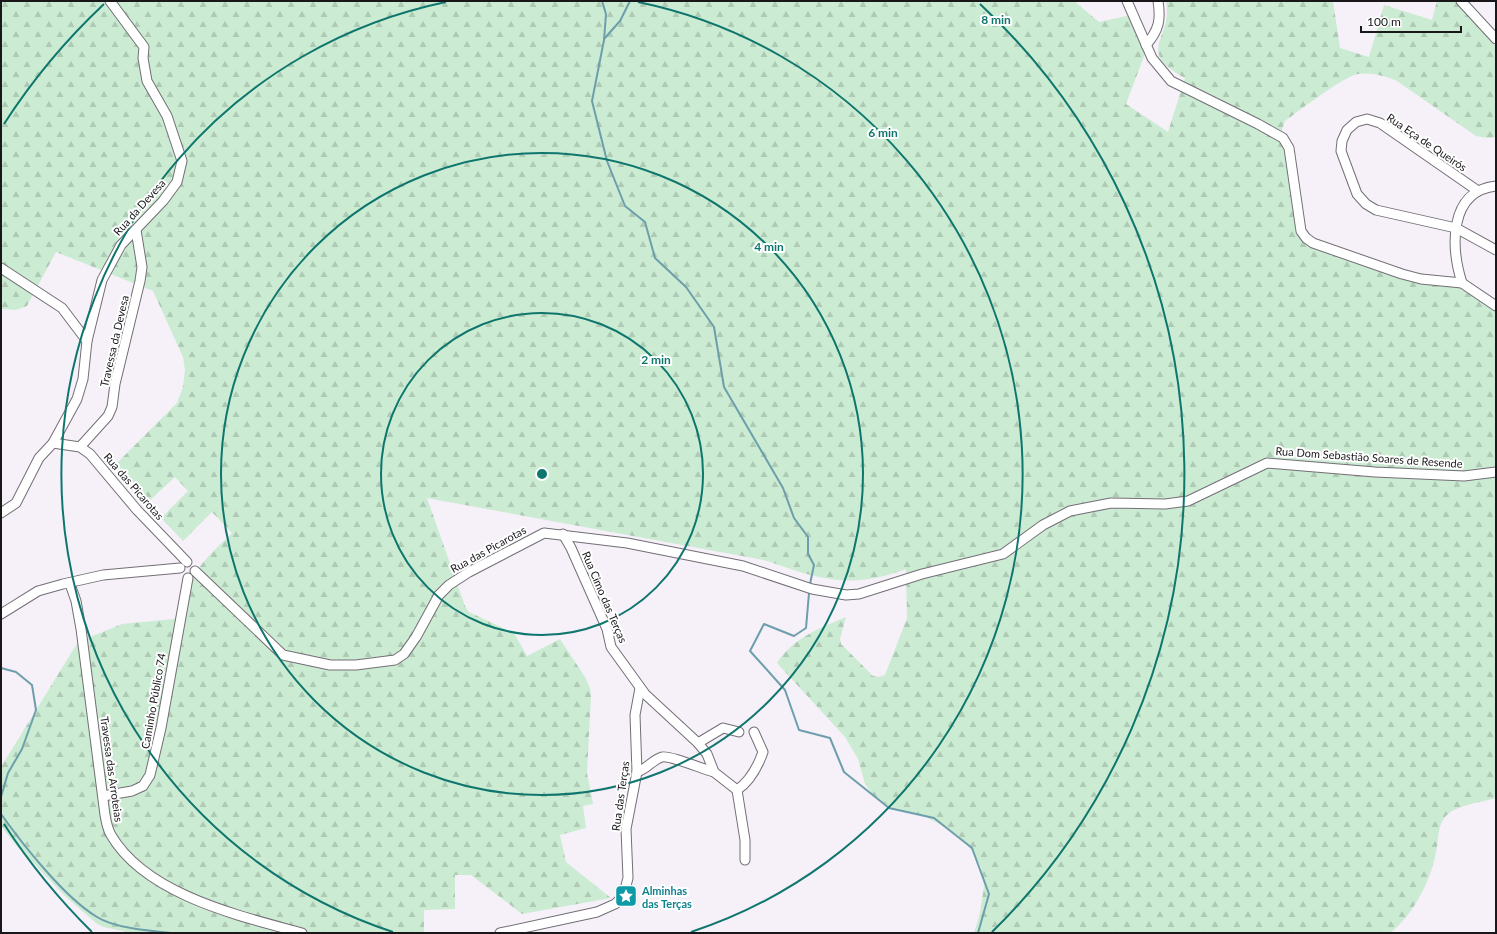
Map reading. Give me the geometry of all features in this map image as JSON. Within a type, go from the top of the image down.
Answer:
[{"type":"street","name":"Rua da Devesa","points":[[1,513],[16,502],[39,458],[53,443],[77,399],[83,379],[87,341],[102,280],[121,245],[178,182],[182,161],[167,116],[147,81],[144,47],[110,1]]},
{"type":"street","points":[[1127,1],[1146,45],[1160,69],[1171,81],[1283,138],[1289,148],[1301,231],[1306,238],[1313,243],[1402,274],[1421,279],[1462,283],[1496,306]]},
{"type":"street","points":[[1146,45],[1154,35],[1159,25],[1158,1]]},
{"type":"street","points":[[1461,1],[1496,38]]},
{"type":"street","name":"Rua Eça de Queirós","points":[[1478,191],[1380,123],[1367,119],[1356,122],[1346,130],[1342,140],[1341,151],[1357,194],[1366,204],[1376,210],[1456,228],[1496,250]]},
{"type":"street","points":[[1462,283],[1456,264],[1456,228],[1463,207],[1473,193],[1484,187],[1496,186]]},
{"type":"street","name":"Travessa da Devesa","points":[[80,447],[108,416],[112,407],[115,384],[142,267],[136,230]]},
{"type":"street","points":[[1,268],[62,308],[87,341]]},
{"type":"street","points":[[53,443],[80,447]]},
{"type":"street","name":"Rua das Picarotas","points":[[80,447],[90,454],[137,510],[187,562]]},
{"type":"street","name":"Rua Dom Sebastião Soares de Resende","points":[[812,589],[846,595],[859,594],[875,590],[916,576],[1003,554],[1043,525],[1070,511],[1111,503],[1165,504],[1188,502],[1267,463],[1375,472],[1464,476],[1496,472]]},
{"type":"street","name":"Rua das Picarotas","points":[[195,570],[284,655],[330,665],[356,665],[395,660],[404,654],[416,637],[439,594],[449,585],[469,572],[544,533],[563,534],[627,543],[743,566],[812,589]]},
{"type":"street","name":"Rua Cimo das Terças","points":[[563,534],[571,548],[607,629],[611,646],[640,688],[698,743],[707,754],[714,772]]},
{"type":"street","points":[[187,562],[193,564],[195,570],[192,576],[188,578],[181,575],[180,568],[182,564],[187,562]]},
{"type":"street","points":[[1,614],[38,591],[103,575],[180,568]]},
{"type":"street","name":"Caminho Público 74","points":[[103,796],[132,791],[143,786],[150,775],[161,728],[188,578]]},
{"type":"street","name":"Travessa das Arroteias","points":[[70,584],[76,601],[81,629],[103,796],[104,815],[110,835],[131,860],[157,880],[188,898],[236,914],[302,933]]},
{"type":"street","name":"Rua das Terças","points":[[500,933],[597,912],[615,904],[623,897],[628,878],[626,829],[637,772],[635,716],[640,688]]},
{"type":"street","points":[[698,743],[723,728],[739,732]]},
{"type":"street","points":[[737,790],[748,779],[760,761],[763,752],[754,732]]},
{"type":"street","points":[[637,772],[663,757],[672,758],[714,772],[737,790],[745,840],[745,860]]},
{"type":"green space","points":[[1,1],[1074,1],[1099,22],[1131,15],[1146,51],[1126,104],[1168,132],[1185,78],[1161,60],[1158,52],[1167,14],[1166,1],[1333,1],[1340,48],[1369,57],[1384,5],[1432,20],[1437,1],[1456,1],[1496,47],[1496,137],[1487,138],[1476,136],[1397,81],[1373,74],[1358,74],[1351,76],[1332,87],[1285,121],[1282,129],[1299,227],[1311,240],[1410,272],[1459,279],[1496,300],[1496,798],[1470,804],[1447,815],[1441,823],[1434,863],[1420,897],[1406,917],[1390,933],[974,933],[980,913],[984,886],[981,867],[972,851],[958,835],[945,827],[924,816],[890,807],[873,795],[865,784],[858,759],[845,737],[777,663],[783,654],[799,640],[846,617],[840,639],[841,644],[873,676],[878,677],[885,675],[907,618],[906,569],[893,574],[867,579],[830,579],[817,577],[758,559],[427,498],[465,606],[469,612],[514,633],[527,656],[560,639],[585,677],[590,688],[591,696],[587,773],[593,804],[583,806],[586,828],[560,835],[566,862],[611,898],[522,914],[471,875],[455,875],[455,909],[424,910],[424,933],[131,933],[97,924],[65,896],[15,844],[1,826],[1,767],[78,642],[122,624],[184,618],[194,576],[208,556],[232,533],[212,512],[183,541],[161,518],[188,491],[175,477],[147,503],[114,466],[177,403],[183,387],[185,370],[183,357],[153,291],[56,252],[27,306],[16,310],[1,309]]},
{"type":"waterway","points":[[602,1],[606,14],[604,40],[592,101],[607,161],[625,206],[645,222],[655,258],[686,287],[714,327],[724,387],[783,488],[794,518],[808,537],[808,554],[814,565],[810,584]]},
{"type":"waterway","points":[[604,39],[620,21],[630,1]]},
{"type":"waterway","points":[[809,593],[806,628],[794,636],[764,624],[750,651],[785,690],[799,730],[830,738],[844,772],[889,808],[934,818],[972,848],[989,894],[978,933]]},
{"type":"waterway","points":[[1,668],[16,672],[32,685],[36,710],[22,749],[8,773],[1,797]]},
{"type":"waterway","points":[[1,814],[45,870],[58,884],[97,917],[104,921],[122,926],[171,933]]},
{"type":"place","name":"Alminhas das Terças","points":[[626,896]]}]
